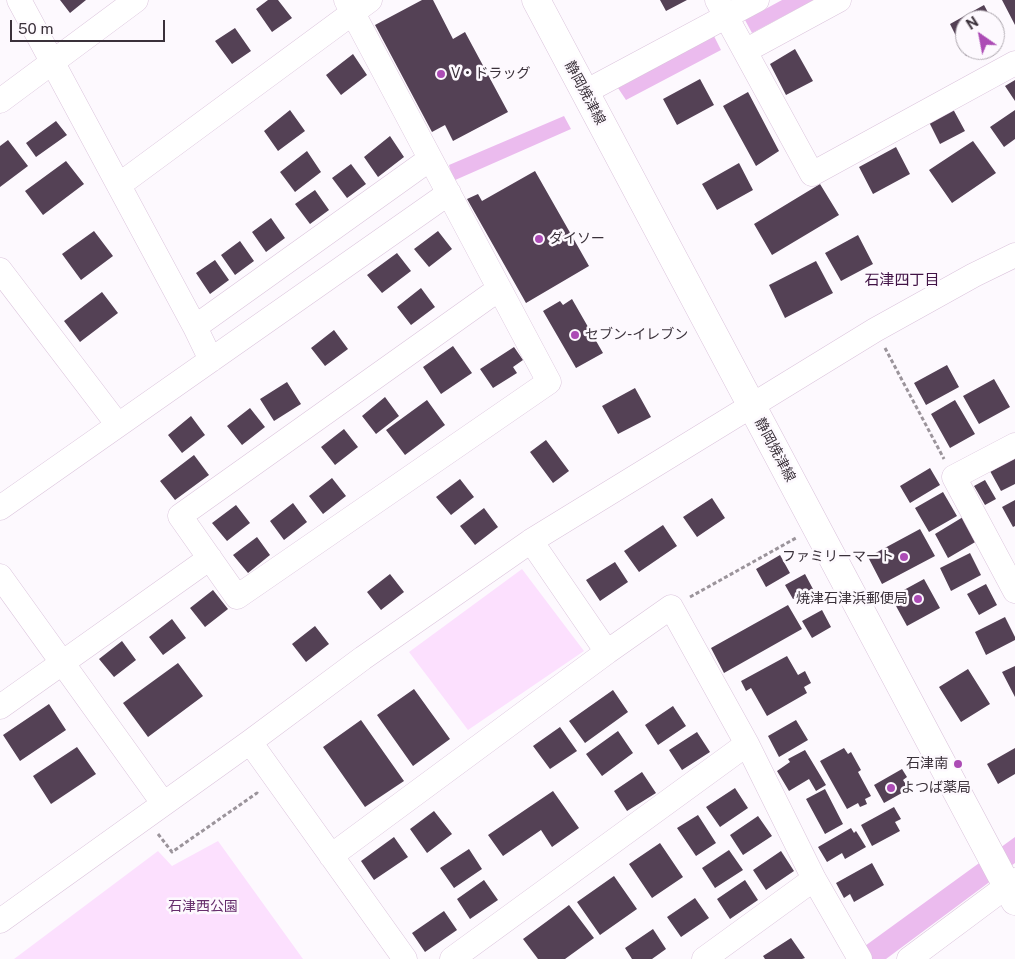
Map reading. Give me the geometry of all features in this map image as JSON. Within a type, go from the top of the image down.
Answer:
[{"type":"main road","name":"静岡焼津線","points":[[536,0],[987,849],[1010,886]]},
{"type":"street","points":[[19,0],[211,360]]},
{"type":"street","points":[[0,101],[136,0]]},
{"type":"street","points":[[585,92],[722,8],[757,0]]},
{"type":"street","points":[[745,51],[839,0]]},
{"type":"street","points":[[119,185],[356,4],[430,159],[549,382],[237,597],[180,516],[498,289]]},
{"type":"street","points":[[722,8],[812,174],[1015,63]]},
{"type":"street","points":[[194,326],[430,159]]},
{"type":"street","points":[[0,508],[449,193]]},
{"type":"street","points":[[0,921],[250,742],[371,652],[531,541],[875,330],[974,274],[1015,255]]},
{"type":"street","points":[[4,284],[118,425]]},
{"type":"street","points":[[1015,445],[954,477],[1015,591]]},
{"type":"street","points":[[531,541],[607,652]]},
{"type":"street","points":[[0,707],[210,558]]},
{"type":"street","points":[[0,576],[163,803]]},
{"type":"street","points":[[331,856],[607,652],[671,607],[747,744],[814,879],[857,953]]},
{"type":"street","points":[[250,742],[405,959]]},
{"type":"street","points":[[452,959],[747,744]]},
{"type":"street","points":[[704,959],[814,879]]},
{"type":"street","points":[[909,959],[1010,886]]},
{"type":"path","points":[[875,330],[954,477]]},
{"type":"path","points":[[671,607],[816,527]]},
{"type":"green space","points":[[522,569],[584,651],[468,730],[409,652]]},
{"type":"green space","name":"石津西公園","points":[[218,841],[303,959],[14,959],[158,851],[172,866]]},
{"type":"shaded area","points":[[782,0],[814,0],[752,33],[745,20]]},
{"type":"shaded area","points":[[714,36],[721,50],[626,100],[618,88]]},
{"type":"shaded area","points":[[564,116],[571,129],[453,181],[449,165]]},
{"type":"shaded area","points":[[1015,837],[1015,863],[886,959],[847,959]]},
{"type":"building","points":[[60,0],[86,0],[70,13]]},
{"type":"building","points":[[268,0],[278,0],[292,18],[272,32],[256,9]]},
{"type":"building","points":[[422,0],[433,0],[453,39],[465,32],[508,112],[453,141],[445,125],[432,132],[375,25]]},
{"type":"building","points":[[660,0],[687,0],[666,11]]},
{"type":"building","points":[[1002,0],[1015,0],[1015,25]]},
{"type":"building","points":[[984,5],[987,10],[975,10]]},
{"type":"building","points":[[955,21],[955,34],[950,24]]},
{"type":"building","points":[[235,28],[251,51],[232,64],[215,41]]},
{"type":"building","points":[[795,49],[813,81],[786,95],[770,64]]},
{"type":"building","points":[[353,54],[367,75],[341,95],[326,75]]},
{"type":"building","points":[[700,79],[714,105],[677,125],[663,99]]},
{"type":"building","points":[[1015,80],[1015,101],[1005,86]]},
{"type":"building","points":[[748,92],[779,151],[756,166],[723,106]]},
{"type":"building","points":[[953,109],[965,131],[940,144],[929,122]]},
{"type":"building","points":[[290,110],[305,131],[278,151],[264,131]]},
{"type":"building","points":[[1015,110],[1015,139],[1004,147],[990,127]]},
{"type":"building","points":[[56,121],[67,135],[36,157],[26,143]]},
{"type":"building","points":[[390,136],[404,157],[378,177],[364,157]]},
{"type":"building","points":[[8,140],[28,166],[0,187],[0,146]]},
{"type":"building","points":[[973,141],[996,173],[952,203],[929,170]]},
{"type":"building","points":[[896,147],[910,174],[873,194],[859,167]]},
{"type":"building","points":[[307,151],[321,172],[295,192],[280,172]]},
{"type":"building","points":[[66,161],[84,184],[43,215],[25,191]]},
{"type":"building","points":[[739,163],[753,190],[717,210],[702,184]]},
{"type":"building","points":[[351,164],[366,184],[347,198],[332,178]]},
{"type":"building","points":[[535,171],[589,266],[526,303],[467,199],[478,194],[482,201]]},
{"type":"building","points":[[820,184],[839,215],[772,255],[754,224]]},
{"type":"building","points":[[315,190],[329,210],[310,224],[295,204]]},
{"type":"building","points":[[271,218],[285,238],[266,252],[252,232]]},
{"type":"building","points":[[94,231],[113,256],[81,280],[62,254]]},
{"type":"building","points":[[438,231],[452,249],[429,267],[414,249]]},
{"type":"building","points":[[858,235],[873,264],[841,281],[825,253]]},
{"type":"building","points":[[240,241],[254,261],[235,275],[221,255]]},
{"type":"building","points":[[397,253],[411,271],[382,293],[367,275]]},
{"type":"building","points":[[215,260],[229,280],[210,294],[196,273]]},
{"type":"building","points":[[816,261],[833,293],[785,318],[769,285]]},
{"type":"building","points":[[421,288],[435,307],[411,325],[397,307]]},
{"type":"building","points":[[102,292],[118,313],[80,342],[64,321]]},
{"type":"building","points":[[572,299],[603,353],[576,368],[543,311],[560,301],[563,305]]},
{"type":"building","points":[[334,330],[348,349],[325,366],[311,348]]},
{"type":"building","points":[[453,346],[472,373],[441,394],[423,367]]},
{"type":"building","points":[[514,347],[523,360],[513,367],[517,373],[493,388],[480,369]]},
{"type":"building","points":[[947,365],[959,387],[926,405],[914,383]]},
{"type":"building","points":[[994,379],[1010,407],[979,424],[963,396]]},
{"type":"building","points":[[287,382],[301,404],[274,421],[260,399]]},
{"type":"building","points":[[635,388],[651,417],[618,434],[602,406]]},
{"type":"building","points":[[385,397],[399,416],[376,434],[362,416]]},
{"type":"building","points":[[427,400],[445,425],[405,455],[386,430]]},
{"type":"building","points":[[955,400],[975,434],[950,448],[931,414]]},
{"type":"building","points":[[250,408],[265,427],[242,445],[227,426]]},
{"type":"building","points":[[191,416],[205,435],[182,453],[168,435]]},
{"type":"building","points":[[344,429],[358,447],[335,465],[321,447]]},
{"type":"building","points":[[546,440],[569,471],[553,483],[530,452]]},
{"type":"building","points":[[194,455],[209,475],[175,500],[160,481]]},
{"type":"building","points":[[1015,457],[1015,484],[1001,491],[990,471]]},
{"type":"building","points":[[930,468],[940,485],[910,503],[900,486]]},
{"type":"building","points":[[332,478],[346,496],[323,514],[309,496]]},
{"type":"building","points":[[460,479],[474,497],[451,515],[436,497]]},
{"type":"building","points":[[985,480],[996,499],[985,505],[974,486]]},
{"type":"building","points":[[943,492],[957,516],[929,532],[915,508]]},
{"type":"building","points":[[712,498],[725,518],[697,537],[683,517]]},
{"type":"building","points":[[1015,500],[1015,526],[1013,527],[1002,507]]},
{"type":"building","points":[[293,503],[307,522],[284,540],[270,521]]},
{"type":"building","points":[[236,505],[250,523],[227,541],[212,523]]},
{"type":"building","points":[[484,508],[498,527],[475,545],[460,526]]},
{"type":"building","points":[[963,517],[977,541],[948,558],[935,534]]},
{"type":"building","points":[[663,525],[677,546],[639,572],[624,551]]},
{"type":"building","points":[[920,529],[935,556],[882,584],[868,557]]},
{"type":"building","points":[[257,537],[270,555],[248,573],[233,555]]},
{"type":"building","points":[[970,553],[981,575],[951,591],[940,568]]},
{"type":"building","points":[[780,555],[790,573],[766,587],[756,569]]},
{"type":"building","points":[[615,562],[628,582],[600,601],[586,580]]},
{"type":"building","points":[[390,574],[404,592],[381,610],[367,592]]},
{"type":"building","points":[[805,574],[813,589],[793,599],[785,585]]},
{"type":"building","points":[[924,579],[940,608],[907,626],[891,597]]},
{"type":"building","points":[[986,584],[997,605],[979,615],[967,594]]},
{"type":"building","points":[[213,590],[228,609],[205,627],[190,608]]},
{"type":"building","points":[[788,605],[802,629],[724,673],[711,648]]},
{"type":"building","points":[[822,610],[831,627],[812,638],[802,621]]},
{"type":"building","points":[[1005,617],[1015,640],[986,655],[975,632]]},
{"type":"building","points":[[172,619],[186,638],[163,655],[149,637]]},
{"type":"building","points":[[315,626],[329,644],[306,662],[292,644]]},
{"type":"building","points":[[122,641],[136,660],[114,677],[99,659]]},
{"type":"building","points":[[787,656],[798,675],[805,671],[811,683],[804,687],[807,693],[767,716],[751,688],[746,691],[741,681]]},
{"type":"building","points":[[178,663],[203,696],[148,737],[123,703]]},
{"type":"building","points":[[1015,666],[1015,697],[1002,672]]},
{"type":"building","points":[[968,669],[990,704],[961,722],[939,687]]},
{"type":"building","points":[[414,689],[450,739],[413,766],[377,715]]},
{"type":"building","points":[[613,690],[628,712],[585,743],[569,721]]},
{"type":"building","points":[[49,704],[66,730],[20,761],[3,735]]},
{"type":"building","points":[[673,706],[686,726],[658,745],[645,725]]},
{"type":"building","points":[[361,720],[404,781],[365,807],[323,747]]},
{"type":"building","points":[[796,720],[808,740],[779,757],[768,736]]},
{"type":"building","points":[[560,727],[577,751],[550,769],[533,746]]},
{"type":"building","points":[[618,731],[633,753],[602,776],[586,754]]},
{"type":"building","points":[[697,732],[710,752],[682,770],[669,750]]},
{"type":"building","points":[[77,747],[96,774],[51,804],[33,776]]},
{"type":"building","points":[[844,748],[848,754],[851,752],[861,770],[858,772],[871,796],[865,799],[867,804],[860,807],[858,803],[847,809],[820,761]]},
{"type":"building","points":[[1015,748],[1015,774],[998,784],[987,764]]},
{"type":"building","points":[[805,750],[826,785],[816,791],[809,779],[789,791],[777,771],[790,762],[788,759]]},
{"type":"building","points":[[902,769],[907,777],[903,780],[909,789],[884,803],[874,785]]},
{"type":"building","points":[[642,772],[656,793],[627,811],[614,791]]},
{"type":"building","points":[[735,788],[748,808],[720,827],[706,807]]},
{"type":"building","points":[[825,789],[843,824],[825,834],[806,799]]},
{"type":"building","points":[[553,791],[579,828],[552,847],[541,830],[503,856],[488,835]]},
{"type":"building","points":[[894,807],[901,819],[895,822],[900,831],[872,846],[861,825]]},
{"type":"building","points":[[434,811],[452,834],[427,853],[410,829]]},
{"type":"building","points":[[698,815],[716,843],[696,856],[677,828]]},
{"type":"building","points":[[758,816],[772,836],[743,855],[730,835]]},
{"type":"building","points":[[851,828],[854,833],[856,831],[866,847],[845,859],[842,853],[827,862],[818,847]]},
{"type":"building","points":[[394,837],[408,857],[374,880],[361,861]]},
{"type":"building","points":[[660,843],[683,877],[652,898],[629,864]]},
{"type":"building","points":[[469,849],[482,869],[454,888],[440,868]]},
{"type":"building","points":[[729,850],[743,870],[715,888],[702,868]]},
{"type":"building","points":[[781,851],[794,871],[766,890],[753,870]]},
{"type":"building","points":[[872,863],[884,885],[854,902],[850,894],[844,898],[836,883]]},
{"type":"building","points":[[614,876],[637,909],[600,935],[577,902]]},
{"type":"building","points":[[484,880],[498,900],[470,919],[457,899]]},
{"type":"building","points":[[745,880],[758,900],[730,919],[717,899]]},
{"type":"building","points":[[695,898],[709,918],[681,937],[667,917]]},
{"type":"building","points":[[569,905],[594,938],[565,959],[538,959],[523,939]]},
{"type":"building","points":[[444,911],[457,930],[425,952],[412,933]]},
{"type":"building","points":[[653,929],[666,949],[652,959],[632,959],[625,948]]},
{"type":"building","points":[[791,938],[805,958],[765,959],[763,956]]},
{"type":"place","name":"V・ドラッグ","points":[[441,74]]},
{"type":"place","name":"ダイソー","points":[[539,239]]},
{"type":"place","name":"セブン-イレブン","points":[[575,335]]},
{"type":"place","name":"ファミリーマート","points":[[904,557]]},
{"type":"place","name":"焼津石津浜郵便局","points":[[918,599]]},
{"type":"place","name":"石津南","points":[[958,764]]},
{"type":"place","name":"よつば薬局","points":[[891,788]]},
{"type":"district","name":"石津四丁目","points":[[902,280]]}]
